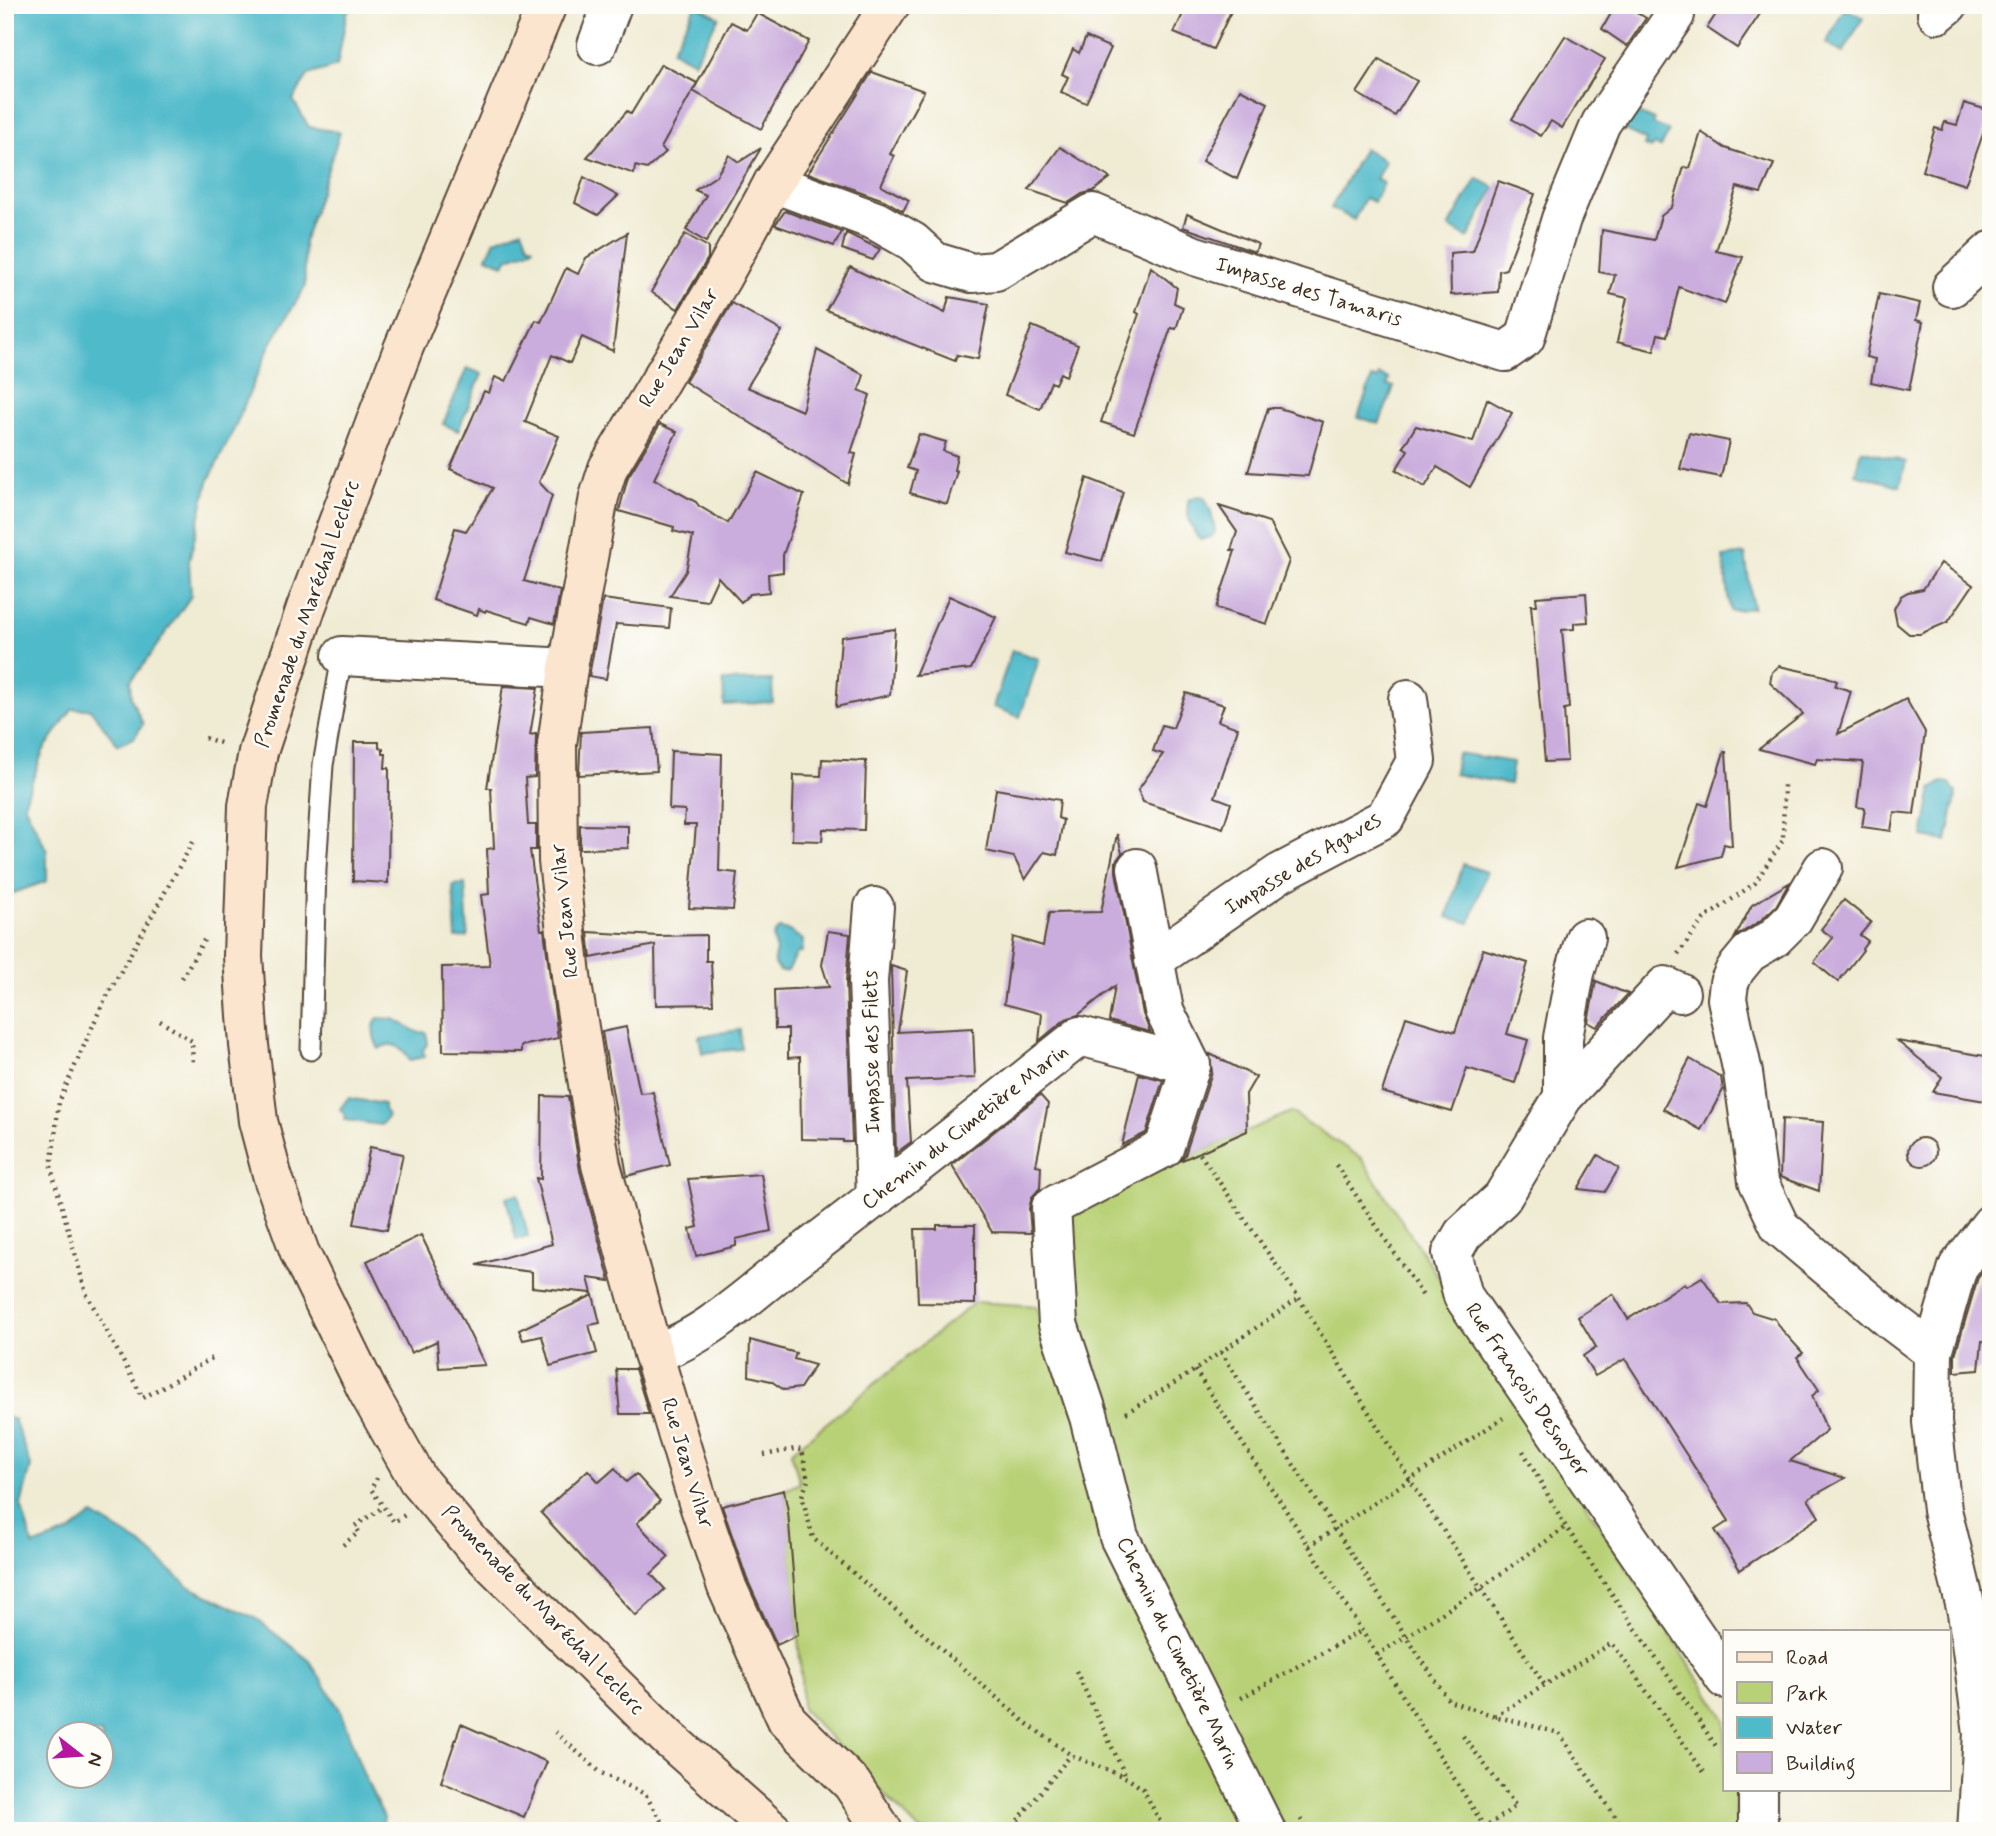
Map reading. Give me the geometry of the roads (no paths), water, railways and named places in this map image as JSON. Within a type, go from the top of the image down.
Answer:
[{"type":"main road","name":"Promenade du Maréchal Leclerc","points":[[547,5],[403,349],[301,621],[258,752],[248,806],[243,956],[256,1109],[273,1178],[300,1253],[368,1392],[418,1480],[471,1543],[497,1569],[668,1738],[773,1831]]},
{"type":"main road","name":"Rue Jean Vilar","points":[[883,1831],[852,1784],[787,1720],[727,1587],[653,1353],[601,1165],[572,984],[558,861],[557,744],[599,498],[608,468],[722,277],[773,183],[890,5]]},
{"type":"street","points":[[597,45],[612,5]]},
{"type":"street","name":"Impasse des Tamaris","points":[[773,183],[794,188],[876,221],[913,242],[935,262],[972,273],[996,271],[1093,213],[1195,256],[1504,352],[1525,338],[1561,219],[1601,123],[1675,15]]},
{"type":"street","points":[[1952,287],[1991,251]]},
{"type":"street","points":[[342,656],[568,668]]},
{"type":"street","name":"Impasse des Agaves","points":[[1154,960],[1280,873],[1385,818],[1416,761],[1408,699]]},
{"type":"street","points":[[1137,868],[1164,1010],[1191,1065]]},
{"type":"street","points":[[1823,869],[1793,919],[1774,938],[1749,953],[1735,970],[1729,984],[1727,999],[1743,1073],[1758,1181],[1780,1227],[1933,1352]]},
{"type":"street","name":"Impasse des Filets","points":[[874,907],[867,981],[876,1198]]},
{"type":"street","points":[[1563,1097],[1563,1038],[1585,938]]},
{"type":"street","name":"Rue François Desnoyer","points":[[1671,982],[1563,1097],[1502,1198],[1463,1234],[1452,1253],[1463,1296],[1723,1676]]},
{"type":"street","name":"Chemin du Cimetière Marin","points":[[653,1353],[671,1348],[712,1323],[876,1198],[1080,1036],[1191,1065],[1164,1148],[1051,1207],[1058,1324],[1089,1417],[1119,1537],[1283,1825]]},
{"type":"street","points":[[1978,1831],[1983,1733],[1967,1612],[1942,1510],[1932,1422],[1933,1352],[1958,1267],[1991,1224]]},
{"type":"street","points":[[1758,1790],[1758,1831]]},
{"type":"lane","points":[[311,1050],[316,868],[323,765],[342,656]]},
{"type":"water","points":[[5,5],[355,5],[347,12],[337,66],[308,75],[293,100],[309,127],[340,132],[304,242],[305,287],[270,345],[208,482],[189,561],[191,596],[130,681],[131,698],[143,724],[134,738],[118,745],[90,709],[72,709],[43,751],[24,804],[47,851],[47,881],[5,896]]},
{"type":"water","points":[[696,5],[719,17],[694,62],[672,50]]},
{"type":"water","points":[[1845,8],[1863,18],[1843,53],[1826,43]]},
{"type":"water","points":[[1631,110],[1654,120],[1653,124],[1669,131],[1661,147],[1644,146],[1646,140],[1622,129]]},
{"type":"water","points":[[1364,148],[1385,161],[1376,179],[1383,183],[1374,202],[1365,198],[1354,220],[1331,208]]},
{"type":"water","points":[[1477,178],[1495,188],[1468,238],[1449,227]]},
{"type":"water","points":[[522,229],[532,249],[507,259],[504,265],[487,257],[495,240]]},
{"type":"water","points":[[467,368],[482,374],[458,431],[443,424]]},
{"type":"water","points":[[1379,375],[1389,379],[1387,385],[1394,387],[1379,424],[1358,417],[1372,378],[1377,379]]},
{"type":"water","points":[[1861,450],[1906,462],[1900,486],[1855,474]]},
{"type":"water","points":[[1204,497],[1208,505],[1215,532],[1211,537],[1201,540],[1188,515],[1189,499]]},
{"type":"water","points":[[1745,554],[1753,608],[1730,611],[1723,557]]},
{"type":"water","points":[[1012,650],[1039,659],[1020,717],[993,707]]},
{"type":"water","points":[[772,680],[773,702],[724,705],[723,681]]},
{"type":"water","points":[[1457,753],[1513,762],[1510,784],[1454,774]]},
{"type":"water","points":[[1942,782],[1950,783],[1957,792],[1947,841],[1923,837],[1932,788]]},
{"type":"water","points":[[1463,864],[1486,872],[1470,923],[1447,917]]},
{"type":"water","points":[[465,884],[468,937],[456,938],[453,885]]},
{"type":"water","points":[[779,929],[789,931],[803,940],[802,952],[797,953],[788,971],[782,972],[774,963],[774,936]]},
{"type":"water","points":[[378,1018],[394,1019],[417,1032],[426,1032],[428,1043],[423,1050],[424,1057],[409,1060],[400,1048],[392,1045],[379,1049],[374,1033]]},
{"type":"water","points":[[740,1030],[741,1049],[702,1053],[699,1036]]},
{"type":"water","points":[[348,1098],[384,1104],[388,1116],[381,1125],[344,1120],[345,1115],[340,1109]]},
{"type":"water","points":[[518,1194],[528,1236],[516,1239],[506,1197]]},
{"type":"water","points":[[5,1416],[14,1419],[31,1466],[21,1505],[33,1546],[70,1532],[93,1515],[141,1544],[188,1586],[255,1618],[310,1661],[340,1710],[364,1776],[384,1817],[381,1831],[5,1831]]}]
